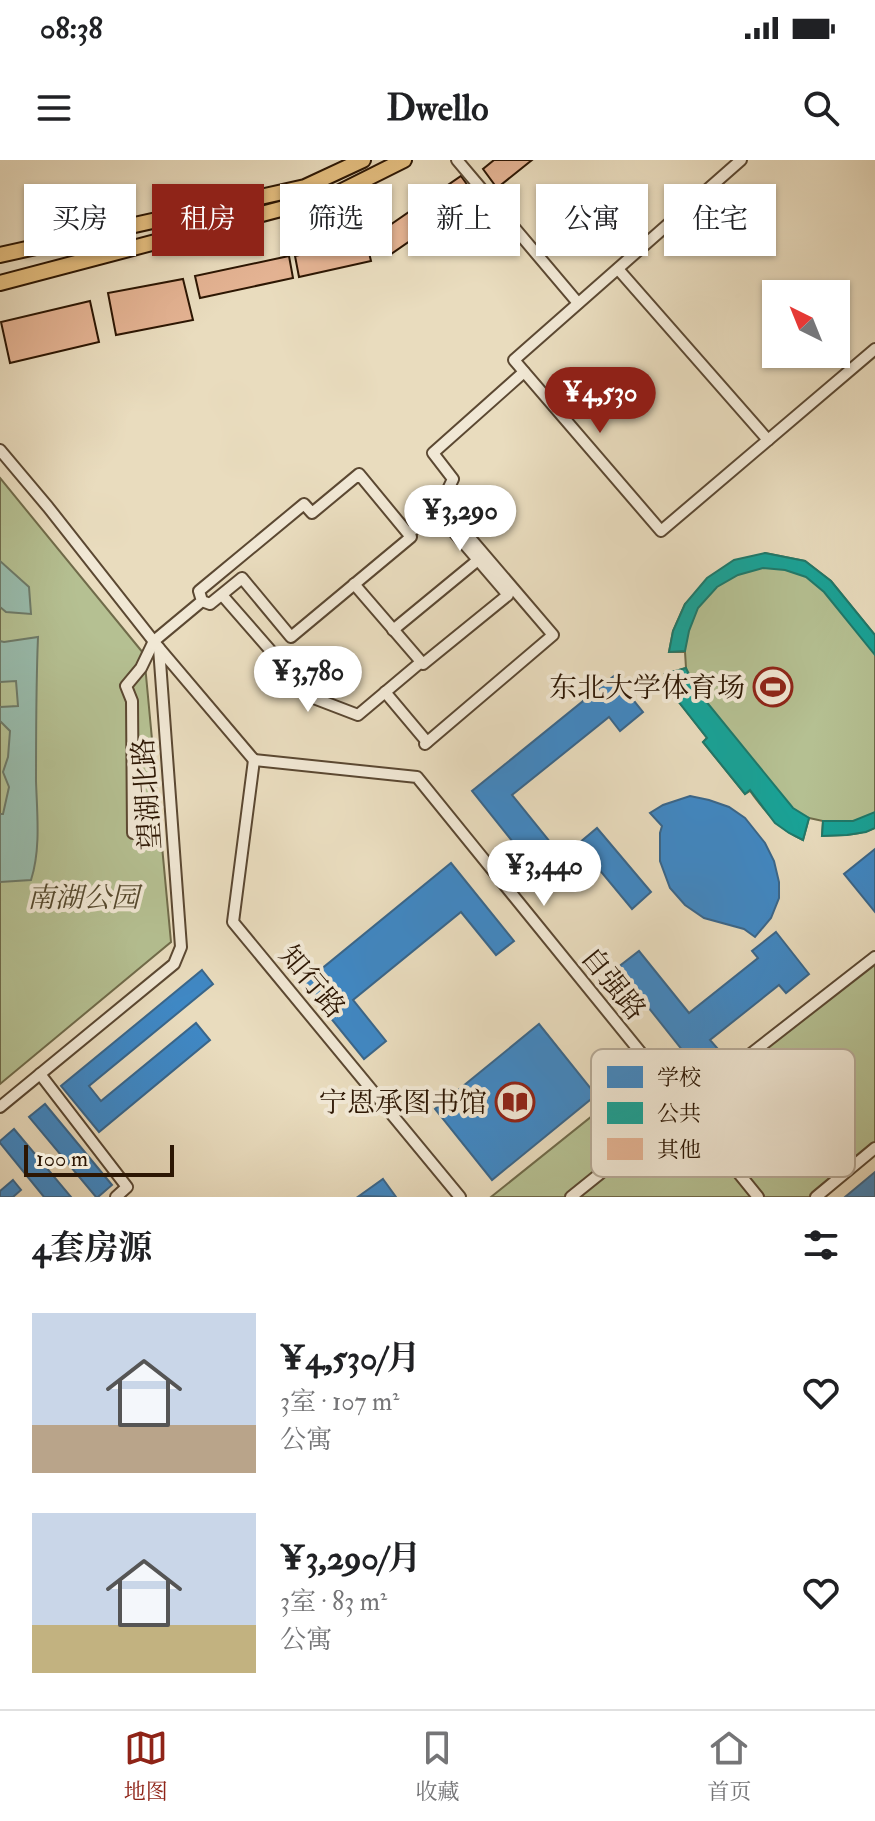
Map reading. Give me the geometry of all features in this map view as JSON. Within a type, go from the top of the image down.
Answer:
[{"type":"main road","points":[[0,255],[305,187],[363,160]]},
{"type":"main road","points":[[0,283],[334,195],[404,160]]},
{"type":"street","points":[[457,160],[578,303]]},
{"type":"street","points":[[741,160],[514,360],[661,531],[875,349]]},
{"type":"street","points":[[618,269],[768,440]]},
{"type":"street","points":[[409,533],[439,508],[453,479],[433,453],[524,372]]},
{"type":"street","points":[[0,450],[156,645],[254,760]]},
{"type":"street","points":[[202,601],[199,591],[304,504],[312,513],[359,474],[411,537],[291,637],[232,565]]},
{"type":"street","points":[[222,595],[311,697],[358,715],[508,595],[439,508]]},
{"type":"street","points":[[385,692],[426,743],[553,635],[439,508]]},
{"type":"street","points":[[393,630],[478,560]]},
{"type":"street","points":[[202,601],[210,604],[242,578]]},
{"type":"street","points":[[354,584],[421,662]]},
{"type":"street","points":[[133,833],[132,701],[126,686],[156,645],[202,601]]},
{"type":"street","name":"望湖北路","points":[[0,1107],[174,964],[181,947],[156,645]]},
{"type":"street","name":"自强路","points":[[254,760],[417,777],[638,1049]]},
{"type":"street","name":"知行路","points":[[254,760],[233,922],[460,1197]]},
{"type":"street","points":[[757,1049],[875,957]]},
{"type":"street","points":[[40,1074],[127,1187],[116,1197]]},
{"type":"street","points":[[855,1165],[875,1148]]},
{"type":"street","points":[[571,1197],[596,1177]]},
{"type":"street","name":"自强路","points":[[742,1177],[758,1197]]},
{"type":"street","points":[[816,1197],[840,1177]]},
{"type":"green space","name":"南湖公园","points":[[0,478],[144,654],[171,942],[0,1084]]},
{"type":"green space","name":"东北大学体育场","points":[[765,553],[805,561],[831,581],[875,635],[875,828],[869,831],[822,836],[823,821],[809,818],[803,840],[779,825],[750,791],[745,794],[703,742],[707,738],[678,701],[665,674],[686,668],[685,652],[669,652],[673,631],[685,604]]},
{"type":"green space","points":[[875,957],[875,1151],[855,1167],[855,1049],[756,1049]]},
{"type":"green space","points":[[591,1117],[591,1177],[843,1177],[818,1197],[491,1197]]},
{"type":"shaded area","points":[[0,561],[29,587],[31,614],[6,612],[0,607]]},
{"type":"shaded area","points":[[38,637],[36,856],[31,880],[0,882],[0,814],[3,814],[9,787],[3,772],[8,757],[10,731],[0,721],[0,707],[18,706],[16,681],[0,682],[0,641]]},
{"type":"building: 学校","points":[[614,676],[643,712],[620,731],[609,717],[512,795],[572,869],[549,887],[472,791]]},
{"type":"building: 学校","points":[[690,796],[729,807],[745,818],[765,843],[774,861],[779,898],[771,918],[755,937],[744,929],[704,918],[685,905],[670,888],[660,861],[662,826],[650,813]]},
{"type":"building: 学校","points":[[597,828],[651,892],[632,909],[578,844]]},
{"type":"building: 学校","points":[[875,849],[875,912],[844,874]]},
{"type":"building: 学校","points":[[451,863],[514,941],[496,955],[461,912],[353,1000],[386,1041],[364,1059],[303,984]]},
{"type":"building: 学校","points":[[776,932],[809,974],[786,993],[779,985],[710,1040],[716,1049],[681,1049],[617,968],[639,951],[689,1013],[758,958],[752,951]]},
{"type":"building: 学校","points":[[202,970],[213,984],[89,1086],[101,1101],[196,1023],[210,1040],[99,1132],[61,1086]]},
{"type":"building: 学校","name":"宁恩承图书馆","points":[[539,1024],[591,1089],[591,1099],[492,1180],[435,1109]]},
{"type":"building: 学校","points":[[45,1104],[112,1185],[98,1197],[29,1117]]},
{"type":"building: 学校","points":[[14,1129],[71,1197],[44,1197],[0,1143]]},
{"type":"building: 学校","points":[[875,1172],[875,1197],[845,1197]]},
{"type":"building: 学校","points":[[383,1179],[396,1197],[359,1196]]},
{"type":"building: 学校","points":[[13,1180],[21,1190],[13,1197],[0,1197],[0,1191]]},
{"type":"building: 公共","points":[[765,553],[805,561],[831,581],[875,635],[875,655],[824,592],[806,577],[785,570],[763,568],[738,575],[717,587],[698,608],[685,651],[669,652],[673,631],[685,604],[707,578],[734,560]]},
{"type":"building: 公共","points":[[686,668],[696,689],[793,808],[809,818],[803,840],[775,823],[750,790],[745,794],[703,742],[707,738],[678,701],[665,674]]},
{"type":"building: 公共","points":[[875,812],[875,828],[847,835],[822,836],[823,821],[853,821]]},
{"type":"building: 其他","points":[[494,160],[532,160],[502,184],[494,184],[483,169]]},
{"type":"building: 其他","points":[[461,176],[467,184],[449,184]]},
{"type":"building: 其他","points":[[408,213],[408,242],[392,253],[392,224]]},
{"type":"building: 其他","points":[[289,256],[293,278],[200,298],[195,276]]},
{"type":"building: 其他","points":[[295,256],[370,256],[371,261],[299,277]]},
{"type":"building: 其他","points":[[183,279],[193,320],[116,335],[108,293]]},
{"type":"building: 其他","points":[[90,301],[99,342],[10,363],[1,322]]},
{"type":"place","name":"东北大学体育场","points":[[773,687]]},
{"type":"place","name":"宁恩承图书馆","points":[[515,1102]]}]
